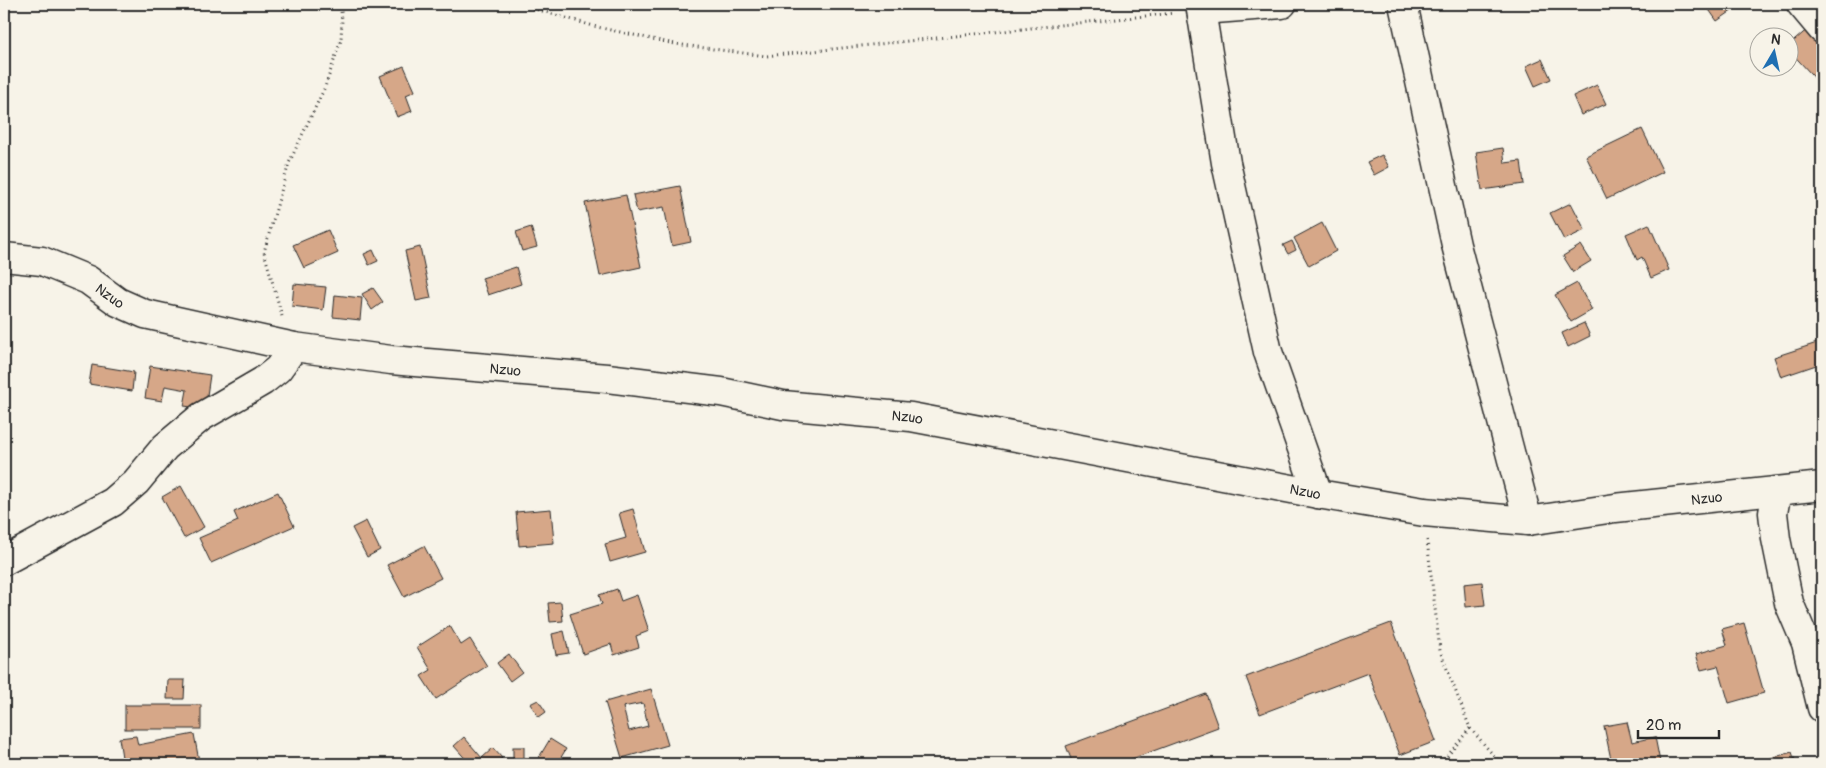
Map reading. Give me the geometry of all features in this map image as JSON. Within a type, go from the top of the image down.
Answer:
[{"type":"street","points":[[1282,4],[1201,7],[1226,163],[1268,352],[1318,494]]},
{"type":"street","points":[[1403,4],[1456,244],[1528,521]]},
{"type":"street","points":[[1801,4],[1822,29]]},
{"type":"street","name":"Nzuo","points":[[4,257],[42,261],[88,280],[118,302],[145,314],[294,347],[391,360],[607,378],[721,392],[783,406],[910,417],[1318,494],[1424,512],[1528,521],[1615,508],[1822,486]]},
{"type":"street","points":[[4,561],[113,502],[136,482],[165,447],[201,417],[263,382],[278,368],[294,347]]},
{"type":"street","points":[[1777,491],[1773,513],[1789,603],[1806,643],[1822,708]]},
{"type":"path","points":[[294,347],[279,308],[276,288],[264,252],[289,163],[325,87],[341,40],[341,11],[335,4]]},
{"type":"path","points":[[518,4],[597,27],[676,44],[766,56],[1201,7]]},
{"type":"path","points":[[1424,512],[1440,651],[1470,728],[1501,764]]},
{"type":"path","points":[[1441,764],[1470,728]]},
{"type":"building","points":[[1705,4],[1742,4],[1717,21]]},
{"type":"building","points":[[1810,27],[1822,40],[1822,86],[1798,60],[1798,37]]},
{"type":"building","points":[[1542,59],[1551,79],[1535,86],[1526,66]]},
{"type":"building","points":[[404,66],[415,91],[406,95],[412,111],[397,117],[380,76]]},
{"type":"building","points":[[1597,85],[1606,104],[1581,115],[1573,96]]},
{"type":"building","points":[[1642,129],[1663,172],[1607,199],[1586,156]]},
{"type":"building","points":[[1503,148],[1505,163],[1521,161],[1524,184],[1482,190],[1476,152]]},
{"type":"building","points":[[1382,155],[1389,167],[1374,175],[1367,162]]},
{"type":"building","points":[[680,186],[691,242],[672,246],[664,207],[637,212],[633,195]]},
{"type":"building","points":[[626,195],[641,267],[600,276],[585,203]]},
{"type":"building","points":[[1571,203],[1585,230],[1564,240],[1550,213]]},
{"type":"building","points":[[1322,223],[1336,251],[1309,266],[1294,238]]},
{"type":"building","points":[[1649,224],[1669,270],[1651,278],[1642,257],[1637,260],[1626,234]]},
{"type":"building","points":[[531,227],[537,247],[522,251],[516,232]]},
{"type":"building","points":[[328,230],[338,253],[304,268],[293,245]]},
{"type":"building","points":[[1292,241],[1296,250],[1288,254],[1283,245]]},
{"type":"building","points":[[1581,245],[1591,261],[1573,272],[1563,256]]},
{"type":"building","points":[[420,247],[431,298],[416,301],[405,251]]},
{"type":"building","points":[[373,250],[378,261],[369,265],[364,254]]},
{"type":"building","points":[[516,267],[521,284],[488,295],[482,278]]},
{"type":"building","points":[[1577,283],[1592,310],[1571,322],[1555,295]]},
{"type":"building","points":[[294,284],[326,287],[323,310],[292,306]]},
{"type":"building","points":[[373,288],[383,302],[372,310],[362,294]]},
{"type":"building","points":[[335,295],[362,298],[360,320],[333,317]]},
{"type":"building","points":[[1584,323],[1590,336],[1568,347],[1562,333]]},
{"type":"building","points":[[1817,343],[1822,363],[1781,377],[1774,357]]},
{"type":"building","points":[[92,365],[134,372],[132,391],[89,384]]},
{"type":"building","points":[[150,366],[210,375],[205,409],[184,406],[187,390],[165,386],[162,401],[145,398]]},
{"type":"building","points":[[181,486],[204,527],[184,538],[162,497]]},
{"type":"building","points":[[278,492],[294,526],[211,563],[199,538],[238,521],[234,512]]},
{"type":"building","points":[[551,509],[554,543],[519,546],[516,512]]},
{"type":"building","points":[[633,509],[645,552],[610,562],[605,544],[626,538],[619,513]]},
{"type":"building","points":[[366,521],[380,550],[367,557],[352,528]]},
{"type":"building","points":[[424,546],[441,578],[404,597],[387,565]]},
{"type":"building","points":[[1482,582],[1485,605],[1466,607],[1464,584]]},
{"type":"building","points":[[617,589],[621,601],[637,595],[649,631],[636,636],[639,647],[614,655],[611,644],[583,654],[570,614],[602,604],[599,595]]},
{"type":"building","points":[[561,602],[563,621],[550,622],[548,603]]},
{"type":"building","points":[[1391,623],[1436,741],[1400,755],[1368,673],[1260,714],[1246,677]]},
{"type":"building","points":[[1744,623],[1764,693],[1729,703],[1718,666],[1701,670],[1696,654],[1727,645],[1722,629]]},
{"type":"building","points":[[450,626],[461,645],[470,639],[487,666],[436,699],[421,676],[431,670],[417,647]]},
{"type":"building","points":[[564,631],[569,653],[556,655],[552,634]]},
{"type":"building","points":[[509,654],[522,672],[510,681],[497,663]]},
{"type":"building","points":[[168,680],[185,680],[184,699],[167,699]]},
{"type":"building","points":[[651,689],[668,745],[622,758],[605,702]],"holes":[[[643,703],[648,726],[629,731],[623,707]]]},
{"type":"building","points":[[1206,694],[1218,727],[1118,764],[1073,764],[1066,746]]},
{"type":"building","points":[[538,700],[546,712],[539,717],[530,704]]},
{"type":"building","points":[[125,705],[201,705],[201,729],[125,729]]},
{"type":"building","points":[[1627,722],[1632,742],[1655,737],[1660,762],[1612,764],[1604,726]]},
{"type":"building","points":[[194,734],[199,761],[183,764],[123,764],[119,738],[136,736],[138,745]]},
{"type":"building","points":[[464,737],[482,758],[493,748],[502,758],[495,764],[470,764],[454,746]]},
{"type":"building","points":[[550,739],[566,749],[557,764],[535,764]]},
{"type":"building","points":[[513,747],[524,747],[524,764],[513,764]]},
{"type":"building","points":[[1792,752],[1796,764],[1751,764]]}]
